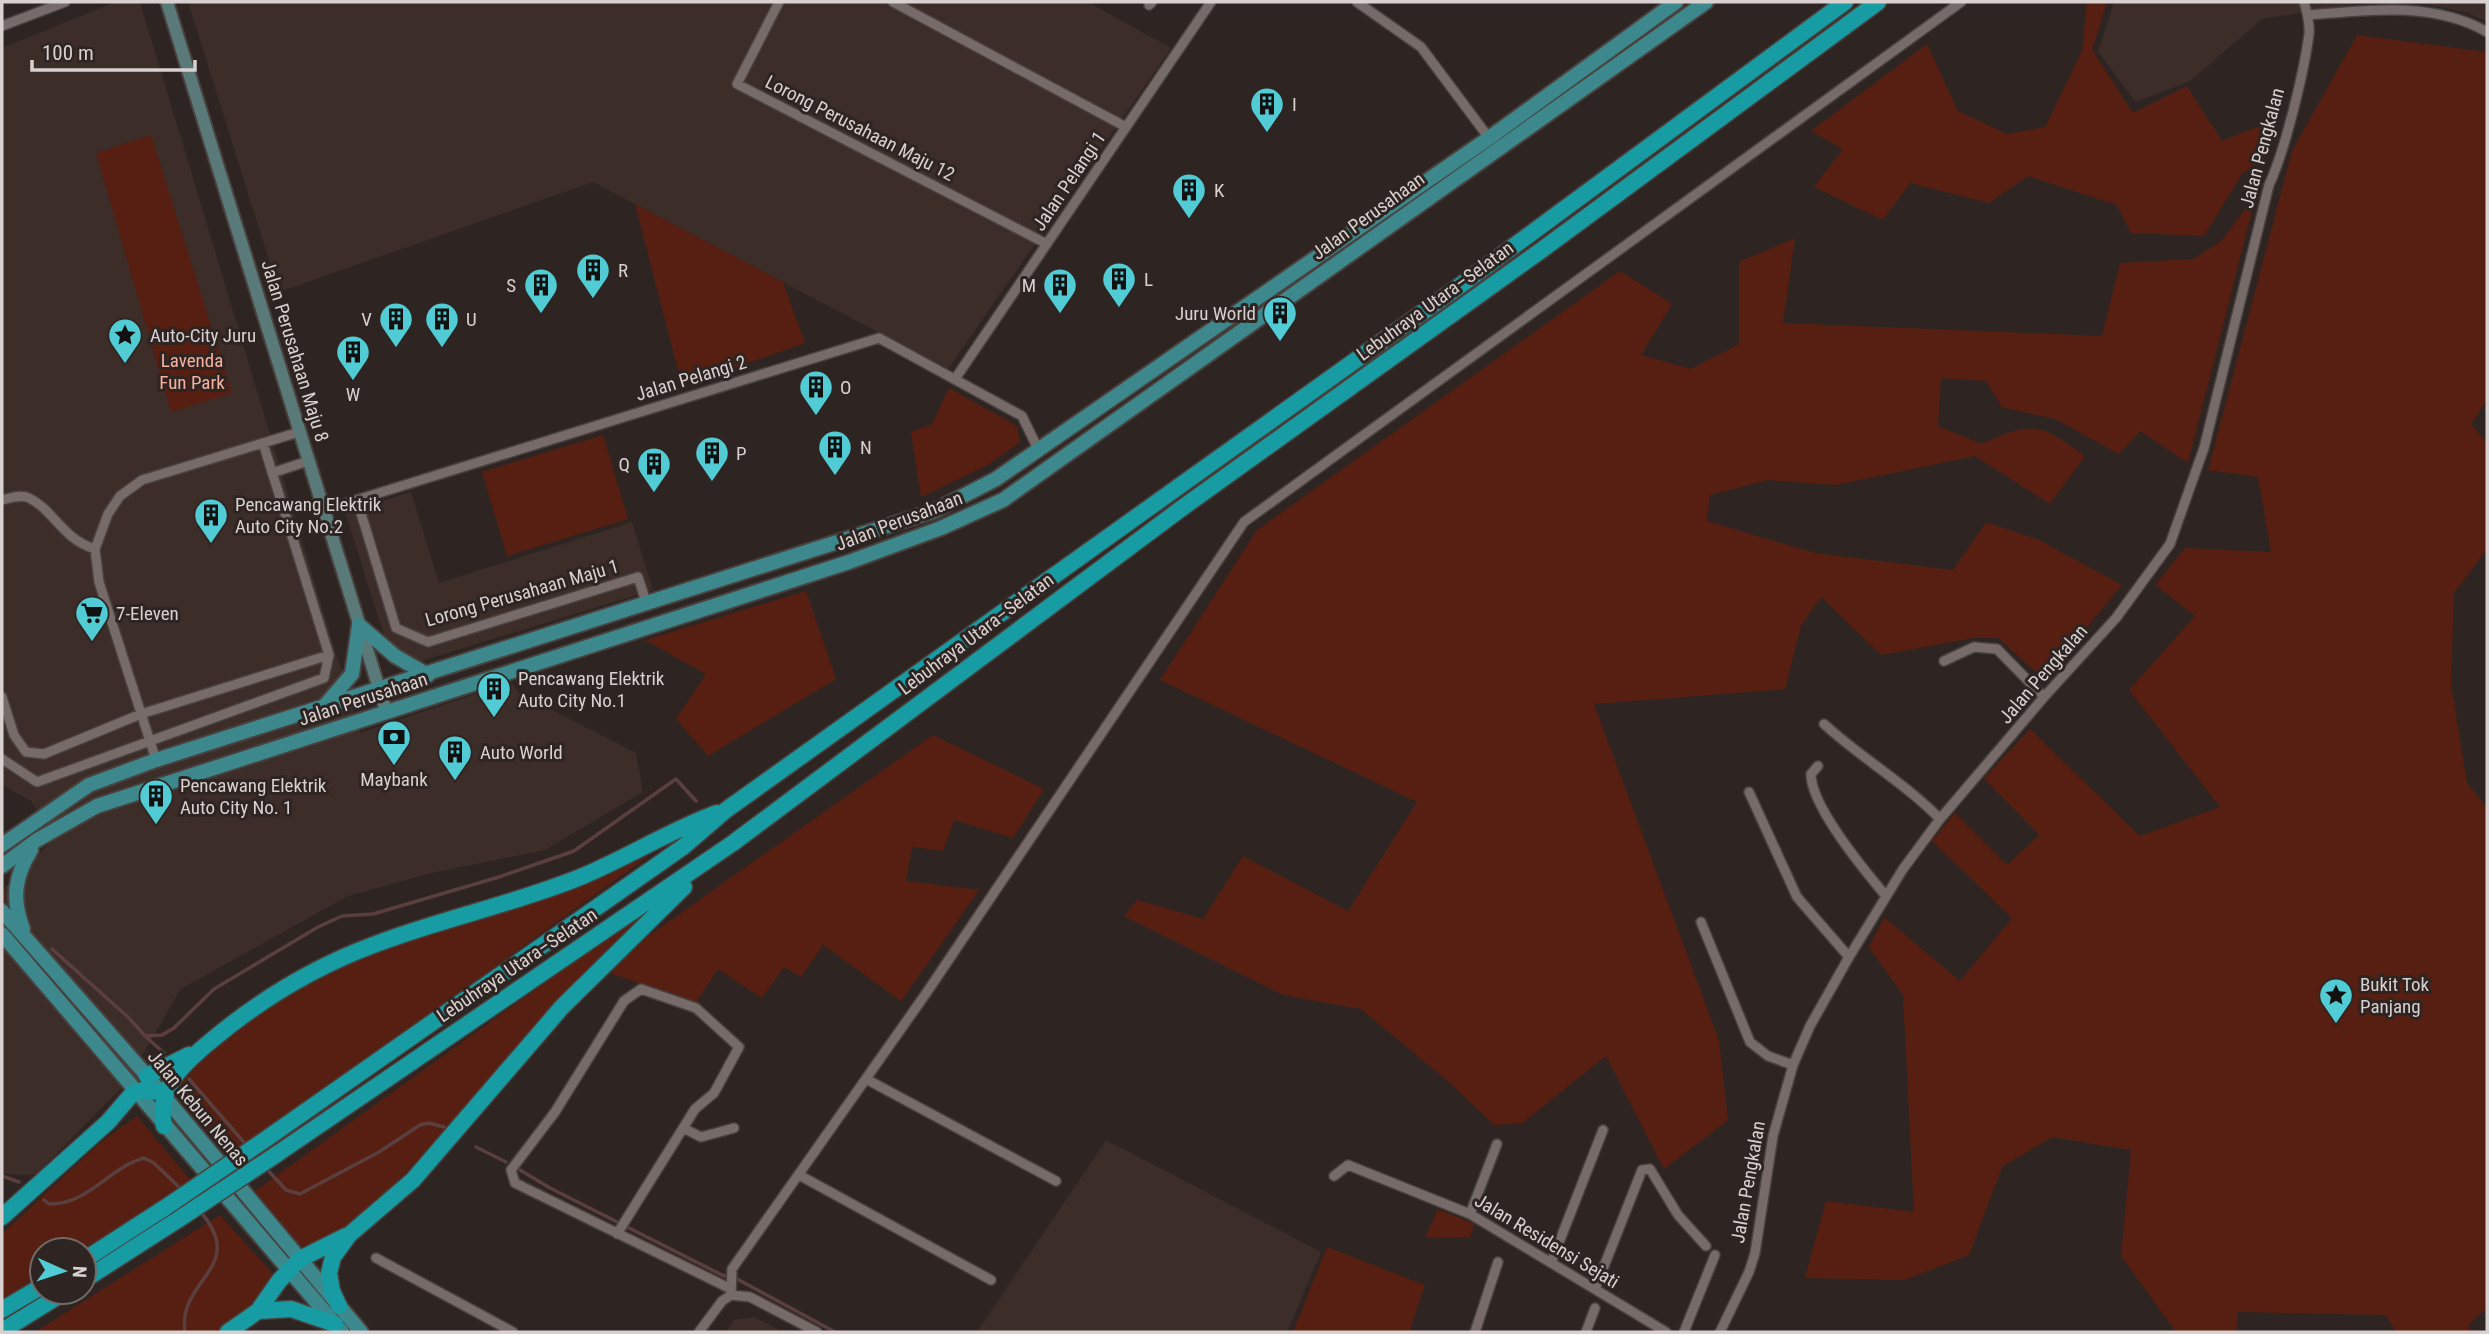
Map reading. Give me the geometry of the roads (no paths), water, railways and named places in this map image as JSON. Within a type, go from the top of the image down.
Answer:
[{"type":"highway","name":"Lebuhraya Utara–Selatan","points":[[98,1251],[266,1139],[683,847],[726,810],[1461,285],[1845,2]]},
{"type":"highway","name":"Lebuhraya Utara–Selatan","points":[[98,1271],[277,1154],[733,843],[1182,508],[1543,249],[1878,2]]},
{"type":"highway","points":[[164,1126],[161,1094],[172,1079],[200,1049],[236,1020],[301,977],[376,944],[582,877],[695,821],[726,810]]},
{"type":"highway","points":[[228,1332],[258,1311],[295,1264],[349,1235],[413,1180],[562,1007],[644,922],[733,843]]},
{"type":"highway","points":[[147,1076],[200,1049]]},
{"type":"highway","points":[[2,1217],[108,1122],[131,1087],[161,1094]]},
{"type":"highway","points":[[339,1306],[332,1292],[329,1273],[333,1257],[349,1235]]},
{"type":"highway","points":[[2,1311],[28,1295]]},
{"type":"highway","points":[[2,1331],[42,1306]]},
{"type":"highway","points":[[258,1311],[290,1308],[338,1328]]},
{"type":"main road","name":"Jalan Perusahaan","points":[[2,845],[89,785],[156,760],[934,511],[996,479],[1489,138],[1676,2]]},
{"type":"main road","name":"Jalan Perusahaan","points":[[2,866],[37,840],[97,806],[849,562],[1003,500],[1706,2]]},
{"type":"main road","points":[[359,625],[395,656],[428,675]]},
{"type":"main road","points":[[321,708],[352,674],[359,625]]},
{"type":"main road","points":[[26,939],[17,912],[15,888],[21,864],[37,840]]},
{"type":"main road","name":"Jalan Kebun Nenas","points":[[2,911],[147,1076],[295,1264],[338,1328]]},
{"type":"main road","name":"Jalan Kebun Nenas","points":[[2,934],[164,1126],[361,1332]]},
{"type":"street","points":[[2,26],[65,2]]},
{"type":"street","name":"Jalan Perusahaan Maju 8","points":[[167,2],[386,711]]},
{"type":"street","name":"Lorong Perusahaan Maju 12","points":[[778,2],[737,84],[1047,244]]},
{"type":"street","points":[[893,2],[1126,127]]},
{"type":"street","name":"Jalan Pelangi 1","points":[[955,379],[1211,2]]},
{"type":"street","points":[[1357,2],[1421,47],[1489,138]]},
{"type":"street","points":[[699,1332],[730,1288],[732,1269],[866,1079],[1244,522],[1961,2]]},
{"type":"street","name":"Jalan Pengkalan","points":[[1720,1332],[1749,1272],[1755,1253],[1773,1136],[1793,1065],[1810,1026],[1849,957],[1885,896],[1941,819],[2148,578],[2170,544],[2204,448],[2269,185],[2291,109],[2309,32],[2304,2]]},
{"type":"street","points":[[2308,15],[2396,8],[2473,23],[2487,32]]},
{"type":"street","name":"Jalan Pelangi 2","points":[[324,510],[879,338],[1023,416],[1038,449]]},
{"type":"street","points":[[156,760],[99,582],[95,549],[108,514],[120,496],[142,480],[299,432]]},
{"type":"street","points":[[2,759],[37,782],[324,678],[328,655],[262,443]]},
{"type":"street","points":[[272,473],[308,461]]},
{"type":"street","points":[[2,500],[19,496],[30,498],[78,544],[95,549]]},
{"type":"street","name":"Lorong Perusahaan Maju 1","points":[[357,500],[396,628],[428,642],[638,577],[647,605]]},
{"type":"street","points":[[1944,661],[1974,646],[1997,649],[2044,697]]},
{"type":"street","points":[[2,697],[14,735],[26,752],[44,754],[141,714],[328,655]]},
{"type":"street","points":[[1824,724],[1856,753],[1919,796],[1941,819]]},
{"type":"street","points":[[1818,766],[1811,774],[1811,789],[1856,861],[1885,896]]},
{"type":"street","points":[[1749,792],[1797,897],[1849,957]]},
{"type":"street","points":[[1701,922],[1750,1042],[1768,1056],[1793,1065]]},
{"type":"street","points":[[620,1228],[695,1109],[714,1093],[739,1047],[696,1008],[641,989],[624,1001],[555,1111],[511,1170],[515,1183],[620,1228],[817,1332]]},
{"type":"street","points":[[866,1079],[1056,1181]]},
{"type":"street","points":[[683,1128],[701,1137],[734,1128]]},
{"type":"street","points":[[1551,1263],[1603,1130]]},
{"type":"street","points":[[1470,1214],[1497,1144]]},
{"type":"street","name":"Jalan Residensi Sejati","points":[[1334,1176],[1348,1165],[1470,1214],[1665,1332]]},
{"type":"street","points":[[1595,1289],[1642,1170],[1650,1169],[1678,1215],[1706,1245]]},
{"type":"street","points":[[799,1175],[991,1280]]},
{"type":"street","points":[[1684,1332],[1715,1255]]},
{"type":"street","points":[[376,1258],[513,1332]]},
{"type":"street","points":[[1475,1332],[1498,1262]]},
{"type":"street","points":[[1587,1332],[1595,1308]]},
{"type":"waterway","points":[[52,949],[129,1018],[145,1036],[162,1035],[174,1028],[214,989],[318,927],[342,916],[373,914],[499,877],[574,851],[676,779],[696,801]]},
{"type":"waterway","points":[[145,1036],[164,1053]]},
{"type":"waterway","points":[[189,1079],[248,1147]]},
{"type":"waterway","points":[[264,1166],[286,1190],[300,1194],[379,1152],[420,1125],[429,1123],[444,1127]]},
{"type":"waterway","points":[[476,1147],[506,1162]]},
{"type":"waterway","points":[[44,1200],[49,1204],[75,1199],[119,1170],[144,1158],[154,1163],[183,1191]]},
{"type":"waterway","points":[[520,1170],[550,1188],[722,1275],[737,1279],[835,1332]]},
{"type":"waterway","points":[[2,1176],[19,1182]]},
{"type":"waterway","points":[[185,1332],[185,1314],[191,1298],[215,1260],[217,1246],[213,1230],[199,1210]]},
{"type":"place","name":"I","points":[[1267,134]]},
{"type":"place","name":"K","points":[[1189,220]]},
{"type":"place","name":"R","points":[[593,300]]},
{"type":"place","name":"L","points":[[1119,309]]},
{"type":"place","name":"S","points":[[541,315]]},
{"type":"place","name":"M","points":[[1060,315]]},
{"type":"place","name":"Juru World","points":[[1280,343]]},
{"type":"place","name":"V","points":[[396,349]]},
{"type":"place","name":"U","points":[[442,349]]},
{"type":"place","name":"Auto-City Juru","points":[[125,365]]},
{"type":"place","name":"W","points":[[353,382]]},
{"type":"place","name":"O","points":[[816,417]]},
{"type":"place","name":"N","points":[[835,477]]},
{"type":"place","name":"P","points":[[712,483]]},
{"type":"place","name":"Q","points":[[654,494]]},
{"type":"place","name":"Pencawang Elektrik Auto City No.2","points":[[211,545]]},
{"type":"place","name":"7-Eleven","points":[[92,643]]},
{"type":"place","name":"Pencawang Elektrik Auto City No.1","points":[[494,719]]},
{"type":"place","name":"Maybank","points":[[394,767]]},
{"type":"place","name":"Auto World","points":[[455,782]]},
{"type":"place","name":"Pencawang Elektrik Auto City No. 1","points":[[156,826]]},
{"type":"place","name":"Bukit Tok Panjang","points":[[2336,1025]]},
{"type":"park label","name":"Lavenda Fun Park","points":[[192,371]]}]
